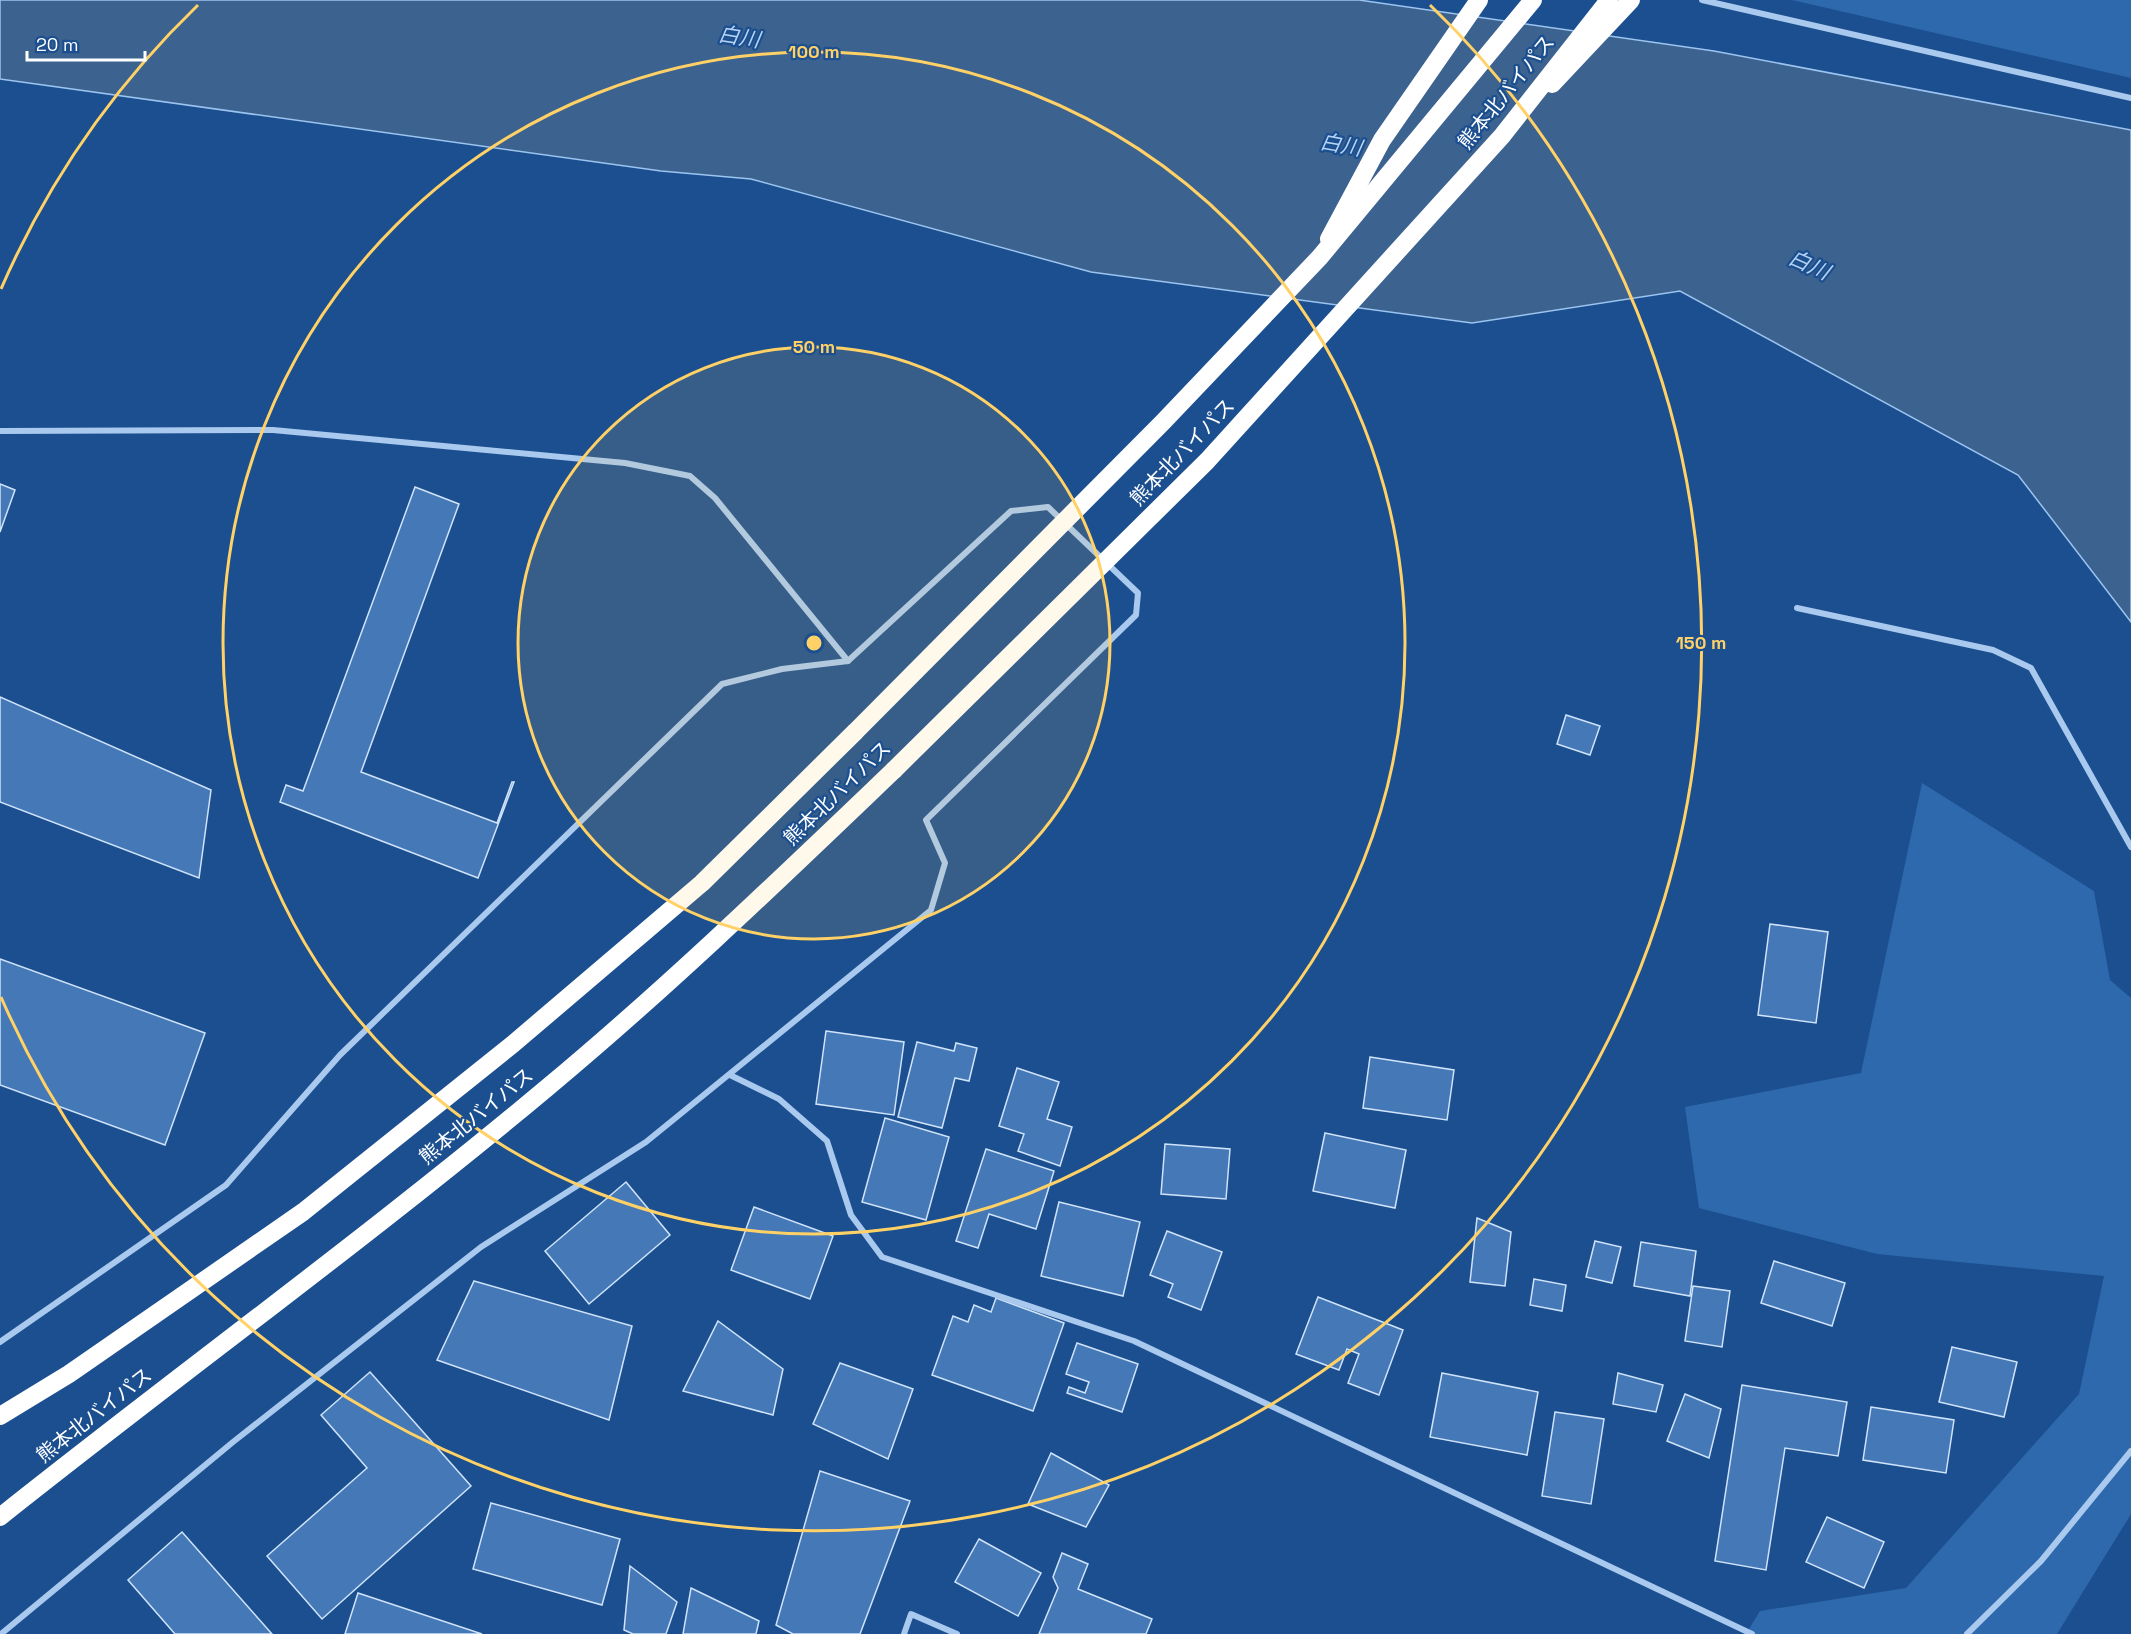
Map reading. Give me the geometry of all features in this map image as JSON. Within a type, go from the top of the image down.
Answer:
[{"type":"highway","points":[[1320,257],[1382,140],[1479,0]]},
{"type":"highway","name":"熊本北バイパス","points":[[0,1416],[69,1374],[303,1212],[513,1044],[702,883],[1163,422],[1320,257],[1533,0]]},
{"type":"highway","name":"熊本北バイパス","points":[[0,1517],[341,1255],[550,1085],[737,920],[894,770],[1207,461],[1502,136],[1609,0]]},
{"type":"highway","points":[[1502,136],[1631,0]]},
{"type":"street","points":[[1702,0],[2131,98]]},
{"type":"street","points":[[0,431],[273,430],[625,463],[690,476],[715,498],[849,661]]},
{"type":"street","points":[[0,1342],[226,1185],[340,1055],[722,684],[782,669],[849,661],[1011,511],[1048,507],[1138,593],[1136,615],[926,820],[945,863],[931,910],[646,1142],[481,1247],[233,1442],[1,1634]]},
{"type":"street","points":[[1797,608],[1993,651],[2031,668],[2131,848]]},
{"type":"street","points":[[730,1075],[779,1099],[827,1141],[851,1215],[882,1257],[1134,1341],[1752,1634]]},
{"type":"street","points":[[1967,1634],[2041,1561],[2131,1451]]},
{"type":"street","points":[[904,1634],[911,1614],[957,1634]]},
{"type":"shaded area","points":[[1792,0],[2131,0],[2131,78]]},
{"type":"shaded area","points":[[1922,783],[2094,891],[2110,980],[2131,998],[2131,1514],[2057,1634],[1746,1634],[1760,1611],[1906,1588],[2079,1394],[2104,1276],[1877,1254],[1699,1208],[1685,1107],[1861,1073]]},
{"type":"water","name":"白川","points":[[0,0],[1359,0],[1714,51],[2131,130],[2131,622],[2018,475],[1680,291],[1472,323],[1091,272],[751,179],[661,171],[0,79]]},
{"type":"building","points":[[0,484],[15,490],[0,532]]},
{"type":"building","points":[[415,487],[459,504],[361,772],[497,823],[512,782],[514,782],[478,878],[280,802],[286,785],[303,791]]},
{"type":"building","points":[[0,697],[211,790],[199,878],[0,802]]},
{"type":"building","points":[[1566,715],[1600,726],[1590,755],[1557,744]]},
{"type":"building","points":[[1770,924],[1828,932],[1816,1023],[1758,1015]]},
{"type":"building","points":[[0,959],[205,1033],[165,1145],[0,1085]]},
{"type":"building","points":[[826,1031],[904,1042],[894,1115],[816,1104]]},
{"type":"building","points":[[917,1042],[954,1051],[956,1043],[977,1048],[969,1081],[955,1078],[942,1128],[898,1117]]},
{"type":"building","points":[[1370,1057],[1454,1070],[1447,1120],[1363,1108]]},
{"type":"building","points":[[1017,1068],[1059,1082],[1047,1119],[1072,1127],[1060,1166],[1018,1151],[1024,1134],[999,1126]]},
{"type":"building","points":[[885,1118],[949,1137],[926,1220],[862,1202]]},
{"type":"building","points":[[1325,1133],[1406,1150],[1395,1208],[1313,1191]]},
{"type":"building","points":[[1165,1144],[1230,1149],[1226,1199],[1161,1194]]},
{"type":"building","points":[[986,1149],[1054,1171],[1036,1229],[989,1214],[978,1248],[956,1241]]},
{"type":"building","points":[[626,1182],[670,1235],[589,1304],[545,1251]]},
{"type":"building","points":[[1059,1202],[1140,1222],[1123,1296],[1041,1276]]},
{"type":"building","points":[[754,1207],[833,1236],[810,1299],[731,1270]]},
{"type":"building","points":[[1477,1218],[1511,1232],[1505,1286],[1470,1282]]},
{"type":"building","points":[[1167,1231],[1222,1252],[1201,1310],[1168,1297],[1173,1284],[1150,1275]]},
{"type":"building","points":[[1595,1241],[1621,1247],[1612,1283],[1586,1277]]},
{"type":"building","points":[[1641,1242],[1696,1251],[1690,1296],[1634,1286]]},
{"type":"building","points":[[1774,1261],[1845,1283],[1832,1326],[1761,1303]]},
{"type":"building","points":[[1534,1279],[1566,1285],[1562,1311],[1530,1305]]},
{"type":"building","points":[[474,1281],[632,1326],[609,1420],[437,1360]]},
{"type":"building","points":[[1693,1286],[1730,1291],[1722,1347],[1685,1341]]},
{"type":"building","points":[[1318,1297],[1403,1330],[1379,1395],[1348,1383],[1359,1354],[1347,1349],[1339,1370],[1296,1354]]},
{"type":"building","points":[[996,1298],[1064,1323],[1033,1411],[932,1375],[953,1316],[968,1322],[974,1305],[991,1312]]},
{"type":"building","points":[[718,1321],[783,1369],[773,1415],[683,1391]]},
{"type":"building","points":[[1077,1343],[1138,1364],[1122,1412],[1067,1393],[1069,1387],[1085,1393],[1089,1382],[1066,1374]]},
{"type":"building","points":[[1952,1347],[2017,1362],[2004,1417],[1939,1402]]},
{"type":"building","points":[[840,1363],[913,1389],[888,1459],[813,1424]]},
{"type":"building","points":[[370,1372],[471,1486],[322,1619],[267,1556],[367,1468],[321,1415]]},
{"type":"building","points":[[1442,1373],[1538,1392],[1527,1455],[1430,1437]]},
{"type":"building","points":[[1618,1373],[1663,1385],[1656,1412],[1613,1404]]},
{"type":"building","points":[[1742,1385],[1847,1402],[1838,1456],[1785,1448],[1766,1570],[1715,1561]]},
{"type":"building","points":[[1685,1394],[1721,1409],[1709,1458],[1667,1441]]},
{"type":"building","points":[[1871,1407],[1954,1420],[1946,1473],[1863,1460]]},
{"type":"building","points":[[1555,1412],[1604,1419],[1591,1504],[1542,1496]]},
{"type":"building","points":[[1051,1453],[1109,1485],[1086,1527],[1028,1504]]},
{"type":"building","points":[[820,1471],[910,1501],[860,1634],[793,1634],[776,1625]]},
{"type":"building","points":[[491,1503],[620,1539],[602,1605],[473,1569]]},
{"type":"building","points":[[1827,1517],[1884,1542],[1864,1588],[1806,1562]]},
{"type":"building","points":[[182,1532],[272,1634],[175,1634],[128,1580]]},
{"type":"building","points":[[979,1539],[1041,1573],[1018,1616],[955,1582]]},
{"type":"building","points":[[1062,1553],[1088,1564],[1078,1589],[1152,1619],[1146,1634],[1039,1634],[1058,1588],[1053,1577]]},
{"type":"building","points":[[630,1566],[677,1602],[666,1634],[633,1634],[624,1630]]},
{"type":"building","points":[[691,1588],[759,1621],[756,1634],[683,1634]]},
{"type":"building","points":[[358,1593],[482,1634],[345,1634]]}]
